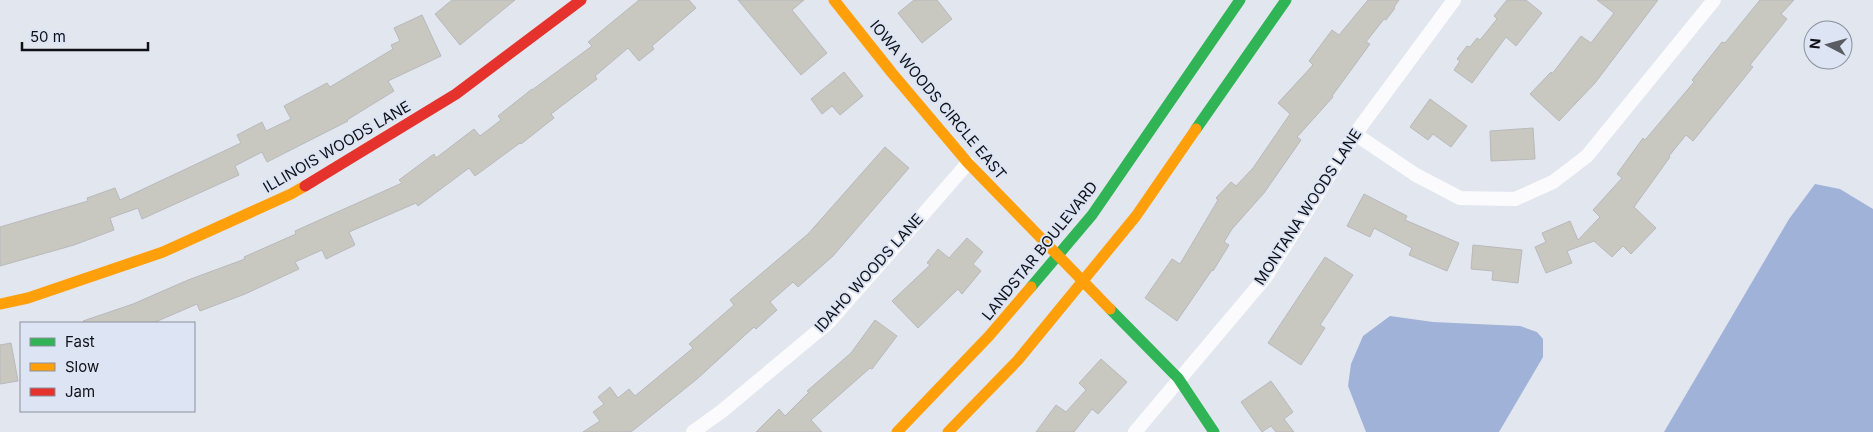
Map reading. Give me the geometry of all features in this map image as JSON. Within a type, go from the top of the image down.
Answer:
[{"type":"street","name":"ILLINOIS WOODS LANE","points":[[0,304],[28,298],[163,252],[291,194],[456,94],[581,0]]},
{"type":"street","name":"IOWA WOODS CIRCLE EAST","points":[[834,0],[896,79],[968,163],[1178,378],[1214,432]]},
{"type":"street","name":"LANDSTAR BOULEVARD","points":[[897,432],[989,336],[1092,215],[1240,0]]},
{"type":"street","points":[[948,432],[1018,360],[1084,282],[1136,216],[1286,0]]},
{"type":"street","name":"MONTANA WOODS LANE","points":[[1135,432],[1178,378],[1265,278],[1355,134],[1454,0]]},
{"type":"street","points":[[1355,134],[1416,174],[1460,198],[1515,199],[1552,182],[1587,156],[1714,0]]},
{"type":"street","name":"IDAHO WOODS LANE","points":[[693,432],[722,411],[829,322],[968,163]]},
{"type":"water","points":[[1815,184],[1840,189],[1873,209],[1873,432],[1664,432],[1789,219]]},
{"type":"water","points":[[1390,316],[1433,322],[1520,326],[1537,332],[1543,339],[1543,357],[1499,432],[1366,432],[1348,386],[1351,364],[1363,336]]},
{"type":"building","points":[[452,0],[515,0],[460,45],[435,14]]},
{"type":"building","points":[[639,0],[689,0],[696,8],[652,46],[654,49],[639,61],[628,48],[595,76],[597,79],[551,114],[554,118],[475,176],[469,168],[418,206],[416,203],[349,232],[355,245],[326,259],[322,250],[295,262],[299,269],[245,294],[200,311],[197,304],[155,322],[84,322],[245,259],[244,257],[296,234],[295,231],[402,183],[399,180],[434,154],[436,158],[474,129],[480,136],[501,120],[498,116],[592,46],[588,42]]},
{"type":"building","points":[[738,0],[804,0],[792,10],[827,53],[801,75]]},
{"type":"building","points":[[914,0],[937,0],[952,19],[922,43],[898,13]]},
{"type":"building","points":[[1368,0],[1399,0],[1386,20],[1384,19],[1366,42],[1370,44],[1333,97],[1297,137],[1301,140],[1264,193],[1232,229],[1224,242],[1229,245],[1177,321],[1145,298],[1172,259],[1180,264],[1218,200],[1216,198],[1231,182],[1236,186],[1253,168],[1290,114],[1278,103],[1313,65],[1309,61],[1332,30],[1339,35]]},
{"type":"building","points":[[1507,0],[1526,0],[1542,13],[1516,46],[1506,37],[1472,83],[1454,70],[1460,61],[1457,59],[1467,46],[1470,47],[1477,38],[1480,40],[1497,19],[1494,16]]},
{"type":"building","points":[[1597,0],[1658,0],[1595,83],[1559,121],[1530,94],[1551,72],[1552,74],[1581,36],[1591,43],[1614,13]]},
{"type":"building","points":[[1760,0],[1794,0],[1781,14],[1787,19],[1750,65],[1753,67],[1693,141],[1686,135],[1634,207],[1656,228],[1631,254],[1623,246],[1612,257],[1594,241],[1567,251],[1572,263],[1546,273],[1535,247],[1546,242],[1542,233],[1570,221],[1578,240],[1600,217],[1593,210],[1622,178],[1617,174],[1643,138],[1645,140],[1694,82],[1692,80],[1722,42],[1725,43]]},
{"type":"building","points":[[422,15],[441,56],[388,81],[394,91],[348,121],[267,162],[262,152],[235,166],[239,175],[142,219],[138,208],[110,218],[114,230],[74,245],[0,266],[0,227],[88,201],[87,198],[115,188],[120,200],[241,143],[237,135],[262,122],[266,131],[291,119],[284,106],[327,83],[330,87],[393,49],[391,45],[400,41],[394,28]]},
{"type":"building","points":[[844,72],[863,96],[840,115],[832,106],[822,114],[811,99]]},
{"type":"building","points":[[1430,99],[1467,126],[1451,147],[1433,134],[1428,140],[1410,127]]},
{"type":"building","points":[[1533,128],[1535,159],[1491,161],[1490,131]]},
{"type":"building","points":[[885,147],[909,168],[833,256],[798,287],[793,282],[770,302],[777,310],[756,329],[754,327],[697,379],[631,432],[583,432],[600,421],[593,412],[604,404],[598,397],[610,387],[618,398],[629,389],[635,396],[693,348],[689,344],[734,305],[730,300],[808,234]]},
{"type":"building","points":[[1364,194],[1407,216],[1405,220],[1459,243],[1447,271],[1409,255],[1412,248],[1374,228],[1370,237],[1347,226]]},
{"type":"building","points":[[967,238],[983,252],[973,264],[981,271],[962,294],[958,289],[918,328],[892,301],[930,265],[927,263],[938,249],[949,258]]},
{"type":"building","points":[[1473,245],[1522,250],[1518,283],[1492,280],[1493,271],[1471,269]]},
{"type":"building","points":[[1325,257],[1353,275],[1320,325],[1325,328],[1301,365],[1268,343]]},
{"type":"building","points":[[875,320],[897,336],[872,369],[870,368],[811,420],[822,432],[756,432],[779,409],[785,416],[809,392],[807,391],[851,353]]},
{"type":"building","points":[[11,343],[18,381],[0,384],[0,345]]},
{"type":"building","points":[[1101,359],[1127,382],[1098,414],[1092,409],[1074,432],[1036,432],[1056,405],[1066,412],[1086,390],[1079,383]]},
{"type":"building","points":[[1271,381],[1293,412],[1284,419],[1294,432],[1276,432],[1271,426],[1262,432],[1241,402]]},
{"type":"traffic: fast","points":[[1031,287],[1092,215],[1240,0]]},
{"type":"traffic: fast","points":[[1196,129],[1286,0]]},
{"type":"traffic: fast","points":[[1110,309],[1178,378],[1214,432]]},
{"type":"traffic: slow","points":[[834,0],[892,73],[968,163],[1110,309]]},
{"type":"traffic: slow","points":[[948,432],[1018,360],[1136,216],[1196,129]]},
{"type":"traffic: slow","points":[[0,304],[28,298],[163,252],[305,186]]},
{"type":"traffic: slow","points":[[897,432],[989,336],[1031,287]]},
{"type":"traffic: jam","points":[[305,186],[456,94],[581,0]]}]
